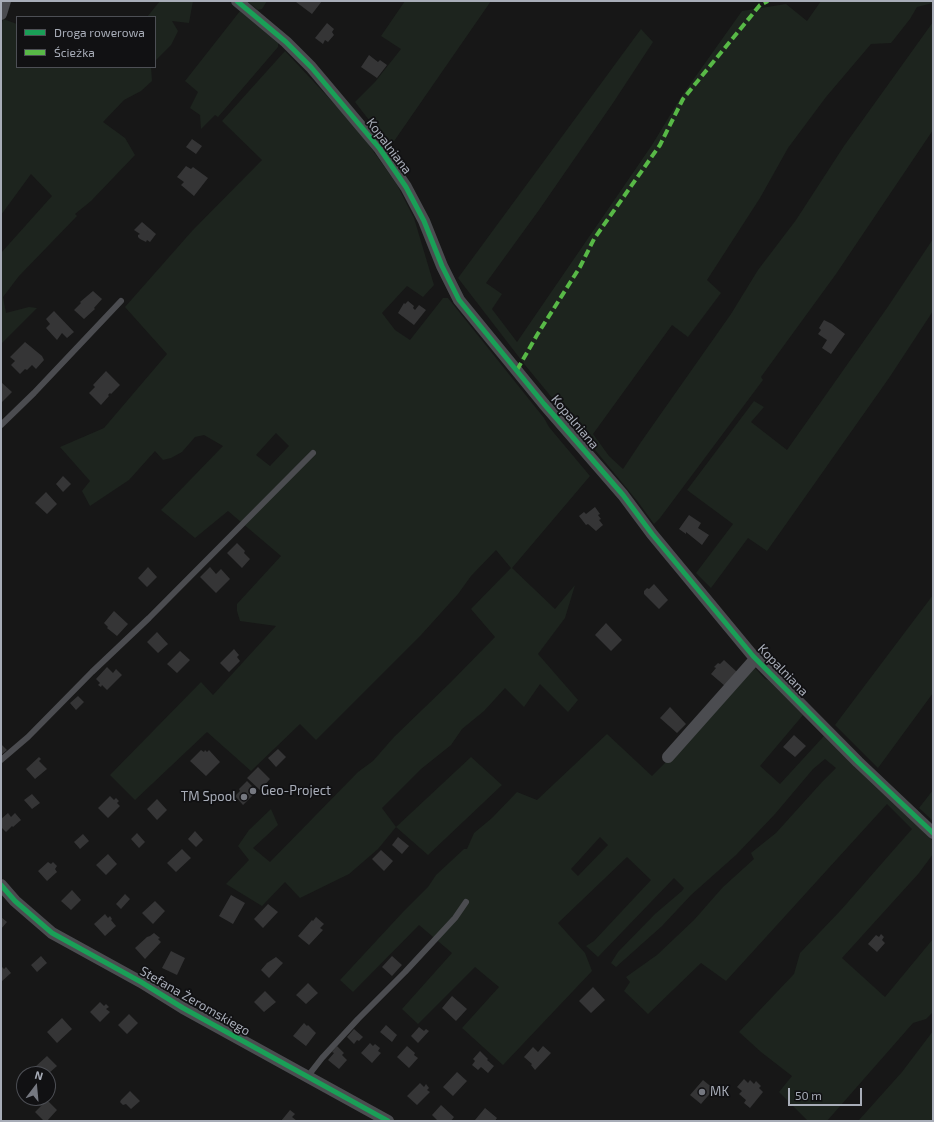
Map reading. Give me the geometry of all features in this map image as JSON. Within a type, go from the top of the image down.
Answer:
[{"type":"street","points":[[1,14],[5,1]]},
{"type":"street","name":"Kopalniana","points":[[237,1],[286,42],[310,67],[380,149],[406,187],[424,221],[442,266],[459,300],[544,404],[623,496],[652,534],[756,658],[858,762],[933,833]]},
{"type":"street","points":[[668,757],[756,658]]},
{"type":"street","name":"Stefana Żeromskiego","points":[[1,885],[15,902],[52,933],[388,1121]]},
{"type":"lane","points":[[1,425],[34,393],[121,301]]},
{"type":"lane","points":[[1,760],[28,737],[92,672],[149,618],[313,453]]},
{"type":"lane","points":[[308,1076],[322,1058],[358,1019],[405,972],[454,918],[466,902]]},
{"type":"shaded area","points":[[160,1],[193,1],[189,23],[172,21],[178,31],[171,45],[156,60],[156,16],[148,16]]},
{"type":"shaded area","points":[[247,1],[267,1],[262,9],[258,10]]},
{"type":"shaded area","points":[[405,1],[491,1],[390,147],[355,102],[375,82],[401,49],[381,36]]},
{"type":"shaded area","points":[[821,1],[933,1],[933,3],[917,7],[910,19],[891,43],[871,44],[826,97],[788,148],[760,198],[707,280],[721,293],[688,337],[672,325],[593,434],[609,456],[623,469],[731,314],[758,270],[796,220],[844,146],[933,22],[933,130],[836,274],[761,377],[763,380],[654,524],[638,502],[525,365],[458,278],[641,29],[653,42],[539,210],[486,283],[502,294],[492,309],[517,342],[652,145],[681,97],[742,11],[786,4],[807,21]]},
{"type":"shaded area","points":[[240,11],[278,43],[278,47],[218,117],[215,115],[201,129],[200,115],[190,108],[198,92],[185,81]]},
{"type":"shaded area","points":[[3,19],[16,24],[16,68],[151,68],[152,81],[141,91],[124,100],[103,122],[125,138],[135,155],[91,201],[75,214],[77,216],[19,276],[3,297],[6,313],[29,307],[37,308],[1,344],[1,253],[52,196],[31,174],[1,215],[1,27]]},
{"type":"shaded area","points":[[285,51],[356,127],[396,183],[414,218],[434,285],[423,297],[407,286],[382,313],[395,330],[410,340],[443,298],[448,298],[544,418],[549,427],[590,476],[512,568],[555,609],[575,585],[565,618],[538,654],[578,700],[568,712],[540,684],[524,707],[505,688],[484,711],[462,729],[451,745],[421,769],[382,808],[396,827],[378,849],[349,874],[300,898],[285,882],[262,906],[226,884],[249,860],[238,846],[249,830],[271,809],[278,825],[253,848],[270,862],[358,772],[373,761],[394,737],[495,637],[471,609],[511,568],[496,550],[471,576],[458,594],[421,635],[316,740],[300,724],[251,771],[207,732],[135,800],[110,775],[201,682],[213,695],[276,626],[240,621],[237,611],[237,604],[281,556],[228,511],[195,538],[161,510],[223,446],[204,435],[195,437],[182,452],[171,458],[163,460],[155,451],[129,480],[90,506],[82,491],[90,481],[60,447],[104,428],[167,354],[125,307],[192,231],[262,160],[222,121]],"holes":[[[276,433],[289,446],[270,466],[256,455]]]},
{"type":"shaded area","points":[[933,239],[933,311],[889,378],[767,551],[748,538],[711,588],[696,573],[733,524],[687,490],[754,401],[764,407],[751,422],[787,450],[887,308]]},
{"type":"shaded area","points":[[933,595],[933,693],[878,768],[835,725]]},
{"type":"shaded area","points":[[754,667],[803,715],[760,766],[780,784],[824,736],[933,841],[933,854],[919,873],[842,958],[885,997],[933,939],[933,1012],[926,1019],[913,1023],[827,1121],[808,1121],[779,1092],[792,1076],[761,1052],[739,1032],[794,974],[800,953],[841,910],[912,829],[887,804],[726,981],[701,963],[648,1014],[624,991],[630,982],[626,977],[657,955],[694,920],[723,887],[754,859],[751,853],[776,833],[836,768],[825,759],[813,769],[775,814],[736,855],[691,895],[662,926],[616,967],[611,963],[618,952],[655,914],[684,888],[674,878],[598,957],[586,946],[594,941],[651,880],[627,857],[558,923],[585,953],[592,971],[503,1065],[462,1028],[499,987],[475,967],[418,1024],[402,1009],[452,953],[419,925],[353,992],[340,980],[428,887],[436,875],[464,849],[467,849],[474,833],[492,818],[517,792],[537,800],[607,734],[652,776],[687,741]],"holes":[[[600,837],[608,845],[578,876],[571,869]]]},
{"type":"shaded area","points":[[471,757],[502,785],[428,855],[396,827]]},
{"type":"shaded area","points":[[933,790],[933,821],[919,808]]},
{"type":"shaded area","points":[[933,1031],[933,1121],[860,1121],[859,1120],[902,1072]]},
{"type":"building","points":[[322,1],[312,14],[296,2]]},
{"type":"building","points":[[327,23],[334,29],[332,32],[334,35],[328,42],[325,40],[323,44],[315,38]]},
{"type":"building","points":[[369,55],[378,62],[380,60],[387,65],[377,78],[361,67]]},
{"type":"building","points":[[192,139],[202,146],[196,154],[186,147]]},
{"type":"building","points":[[186,166],[191,169],[193,167],[208,178],[194,196],[181,185],[184,182],[177,177]]},
{"type":"building","points":[[142,222],[156,234],[150,242],[140,239],[138,235],[140,234],[134,230]]},
{"type":"building","points":[[93,291],[102,299],[94,308],[95,309],[84,319],[74,310],[81,303],[80,302]]},
{"type":"building","points":[[408,301],[414,306],[413,308],[415,310],[419,305],[426,310],[414,325],[398,313],[404,303],[405,304]]},
{"type":"building","points":[[54,311],[74,332],[67,338],[62,333],[57,340],[46,328],[50,324],[46,319]]},
{"type":"building","points":[[824,320],[845,334],[831,354],[822,348],[827,340],[818,334],[821,330],[819,328]]},
{"type":"building","points":[[25,342],[42,356],[44,360],[36,369],[32,365],[20,374],[11,365],[15,361],[10,357]]},
{"type":"building","points":[[106,371],[120,385],[108,395],[109,396],[101,405],[89,393],[95,387],[93,385]]},
{"type":"building","points":[[1,382],[12,392],[1,403]]},
{"type":"building","points":[[63,476],[71,484],[63,492],[56,484]]},
{"type":"building","points":[[46,492],[57,504],[47,514],[35,503]]},
{"type":"building","points":[[595,507],[600,514],[598,515],[601,519],[599,520],[603,525],[596,531],[588,524],[586,525],[579,516],[584,512],[586,514]]},
{"type":"building","points":[[689,515],[701,523],[698,528],[709,535],[702,545],[686,532],[686,534],[679,529]]},
{"type":"building","points":[[237,543],[250,559],[242,568],[227,553]]},
{"type":"building","points":[[148,567],[157,577],[147,587],[138,578]]},
{"type":"building","points":[[210,567],[216,574],[221,569],[230,579],[216,593],[200,577]]},
{"type":"building","points":[[654,584],[668,600],[659,609],[644,594],[644,591],[647,588],[649,589]]},
{"type":"building","points":[[114,611],[128,624],[117,636],[107,628],[108,627],[104,623]]},
{"type":"building","points":[[606,623],[622,640],[611,651],[595,635]]},
{"type":"building","points":[[157,632],[168,644],[158,653],[147,642]]},
{"type":"building","points":[[234,649],[239,655],[237,657],[240,661],[229,672],[220,663]]},
{"type":"building","points":[[180,651],[190,660],[177,673],[167,664]]},
{"type":"building","points":[[724,660],[737,672],[725,686],[711,674],[716,668],[714,667]]},
{"type":"building","points":[[107,667],[113,673],[116,669],[122,675],[107,690],[102,685],[101,687],[98,685],[100,683],[96,679]]},
{"type":"building","points":[[78,696],[84,702],[76,710],[70,703]]},
{"type":"building","points":[[670,707],[686,724],[677,733],[660,718]]},
{"type":"building","points":[[794,735],[806,746],[795,757],[783,747]]},
{"type":"building","points":[[1,744],[7,750],[1,755]]},
{"type":"building","points":[[278,749],[286,757],[276,767],[268,758]]},
{"type":"building","points":[[201,750],[204,752],[205,750],[207,752],[209,750],[220,762],[206,776],[190,761]]},
{"type":"building","points":[[39,757],[41,759],[39,761],[47,769],[35,779],[26,769]]},
{"type":"building","points":[[258,767],[270,779],[260,790],[247,778]]},
{"type":"building","points":[[247,781],[257,791],[243,805],[235,796],[240,791],[239,789]]},
{"type":"building","points":[[32,794],[40,803],[32,809],[24,800]]},
{"type":"building","points":[[110,796],[114,800],[116,798],[119,801],[117,803],[120,806],[108,818],[98,808]]},
{"type":"building","points":[[157,799],[167,810],[157,820],[147,809]]},
{"type":"building","points":[[8,813],[11,817],[15,813],[21,820],[6,832],[1,827],[1,819]]},
{"type":"building","points":[[195,831],[203,840],[196,847],[188,839]]},
{"type":"building","points":[[137,833],[145,842],[139,848],[131,839]]},
{"type":"building","points":[[83,834],[89,841],[80,849],[74,842]]},
{"type":"building","points":[[398,837],[409,846],[402,854],[392,845]]},
{"type":"building","points":[[182,849],[191,858],[176,872],[167,863]]},
{"type":"building","points":[[381,850],[393,861],[384,871],[372,859]]},
{"type":"building","points":[[108,854],[117,864],[106,875],[96,865]]},
{"type":"building","points":[[48,862],[51,864],[53,862],[57,866],[55,869],[57,872],[47,881],[38,871]]},
{"type":"building","points":[[72,890],[81,900],[71,910],[61,901]]},
{"type":"building","points":[[125,894],[130,899],[121,909],[116,904]]},
{"type":"building","points":[[231,895],[245,903],[233,924],[219,916]]},
{"type":"building","points":[[155,901],[165,911],[153,924],[142,913]]},
{"type":"building","points":[[268,904],[278,912],[263,928],[254,919]]},
{"type":"building","points":[[105,914],[108,918],[110,916],[112,919],[111,920],[116,926],[105,936],[94,924]]},
{"type":"building","points":[[1,917],[7,922],[1,929]]},
{"type":"building","points":[[316,917],[324,924],[320,928],[323,930],[309,945],[298,936]]},
{"type":"building","points":[[154,933],[160,938],[158,939],[161,942],[145,959],[135,948]]},
{"type":"building","points":[[881,934],[884,937],[882,940],[885,943],[877,952],[868,944],[876,935],[879,937]]},
{"type":"building","points":[[171,951],[185,958],[177,975],[162,968]]},
{"type":"building","points":[[41,956],[47,963],[37,972],[31,965]]},
{"type":"building","points":[[392,956],[402,965],[392,976],[382,967]]},
{"type":"building","points":[[276,957],[283,963],[269,978],[261,970],[267,963]]},
{"type":"building","points":[[1,966],[4,969],[6,967],[11,973],[1,982]]},
{"type":"building","points":[[308,983],[318,993],[306,1004],[296,995]]},
{"type":"building","points":[[593,987],[605,1000],[591,1013],[579,1001]]},
{"type":"building","points":[[265,991],[276,1002],[264,1012],[254,1002]]},
{"type":"building","points":[[452,996],[467,1009],[456,1021],[442,1008]]},
{"type":"building","points":[[100,1002],[104,1006],[106,1004],[109,1007],[106,1009],[110,1012],[100,1022],[90,1012]]},
{"type":"building","points":[[129,1014],[138,1023],[127,1034],[118,1025]]},
{"type":"building","points":[[62,1018],[72,1029],[57,1043],[47,1032]]},
{"type":"building","points":[[304,1023],[316,1033],[306,1046],[293,1036]]},
{"type":"building","points":[[386,1025],[397,1035],[392,1042],[380,1032]]},
{"type":"building","points":[[419,1027],[424,1031],[426,1029],[429,1031],[418,1043],[411,1036]]},
{"type":"building","points":[[354,1029],[363,1037],[359,1041],[357,1040],[354,1044],[347,1037]]},
{"type":"building","points":[[370,1043],[373,1046],[375,1044],[380,1048],[378,1051],[381,1053],[372,1063],[361,1053]]},
{"type":"building","points":[[337,1046],[344,1053],[342,1055],[347,1060],[339,1069],[328,1060],[334,1053],[332,1052]]},
{"type":"building","points":[[407,1046],[418,1058],[409,1068],[397,1057]]},
{"type":"building","points":[[543,1046],[551,1053],[535,1070],[531,1065],[532,1064],[524,1057],[533,1047],[538,1052]]},
{"type":"building","points":[[480,1051],[494,1066],[488,1073],[481,1067],[478,1070],[472,1065],[475,1061],[473,1059]]},
{"type":"building","points":[[47,1056],[57,1066],[56,1067],[36,1066]]},
{"type":"building","points":[[457,1072],[467,1081],[453,1096],[443,1087]]},
{"type":"building","points":[[744,1079],[748,1083],[750,1080],[754,1084],[756,1081],[761,1086],[759,1088],[763,1092],[750,1108],[744,1103],[746,1100],[739,1094],[742,1091],[737,1087]]},
{"type":"building","points":[[703,1080],[714,1089],[701,1104],[690,1095]]},
{"type":"building","points":[[420,1083],[424,1087],[426,1084],[429,1088],[427,1090],[430,1092],[417,1105],[407,1096]]},
{"type":"building","points":[[130,1091],[140,1101],[131,1109],[126,1104],[123,1105],[120,1102]]},
{"type":"building","points":[[441,1105],[454,1117],[451,1121],[438,1121],[432,1115]]},
{"type":"building","points":[[41,1106],[53,1106],[57,1110],[47,1121],[44,1121],[35,1112]]},
{"type":"building","points":[[485,1108],[497,1118],[495,1121],[475,1120]]},
{"type":"building","points":[[290,1110],[295,1114],[292,1117],[297,1121],[281,1121]]},
{"type":"marked path","points":[[517,370],[537,335],[580,267],[594,239],[660,145],[683,99],[760,5],[768,1]]},
{"type":"cycle path","points":[[237,1],[286,42],[311,67],[380,149],[406,187],[424,221],[442,266],[459,300],[544,404],[623,495],[652,534],[753,656],[858,762],[933,833]]},
{"type":"cycle path","points":[[1,885],[15,901],[52,933],[141,982],[183,1008],[388,1121]]},
{"type":"place","name":"Geo-Project","points":[[253,791]]},
{"type":"place","name":"TM Spool","points":[[244,797]]},
{"type":"place","name":"MK","points":[[702,1092]]}]
